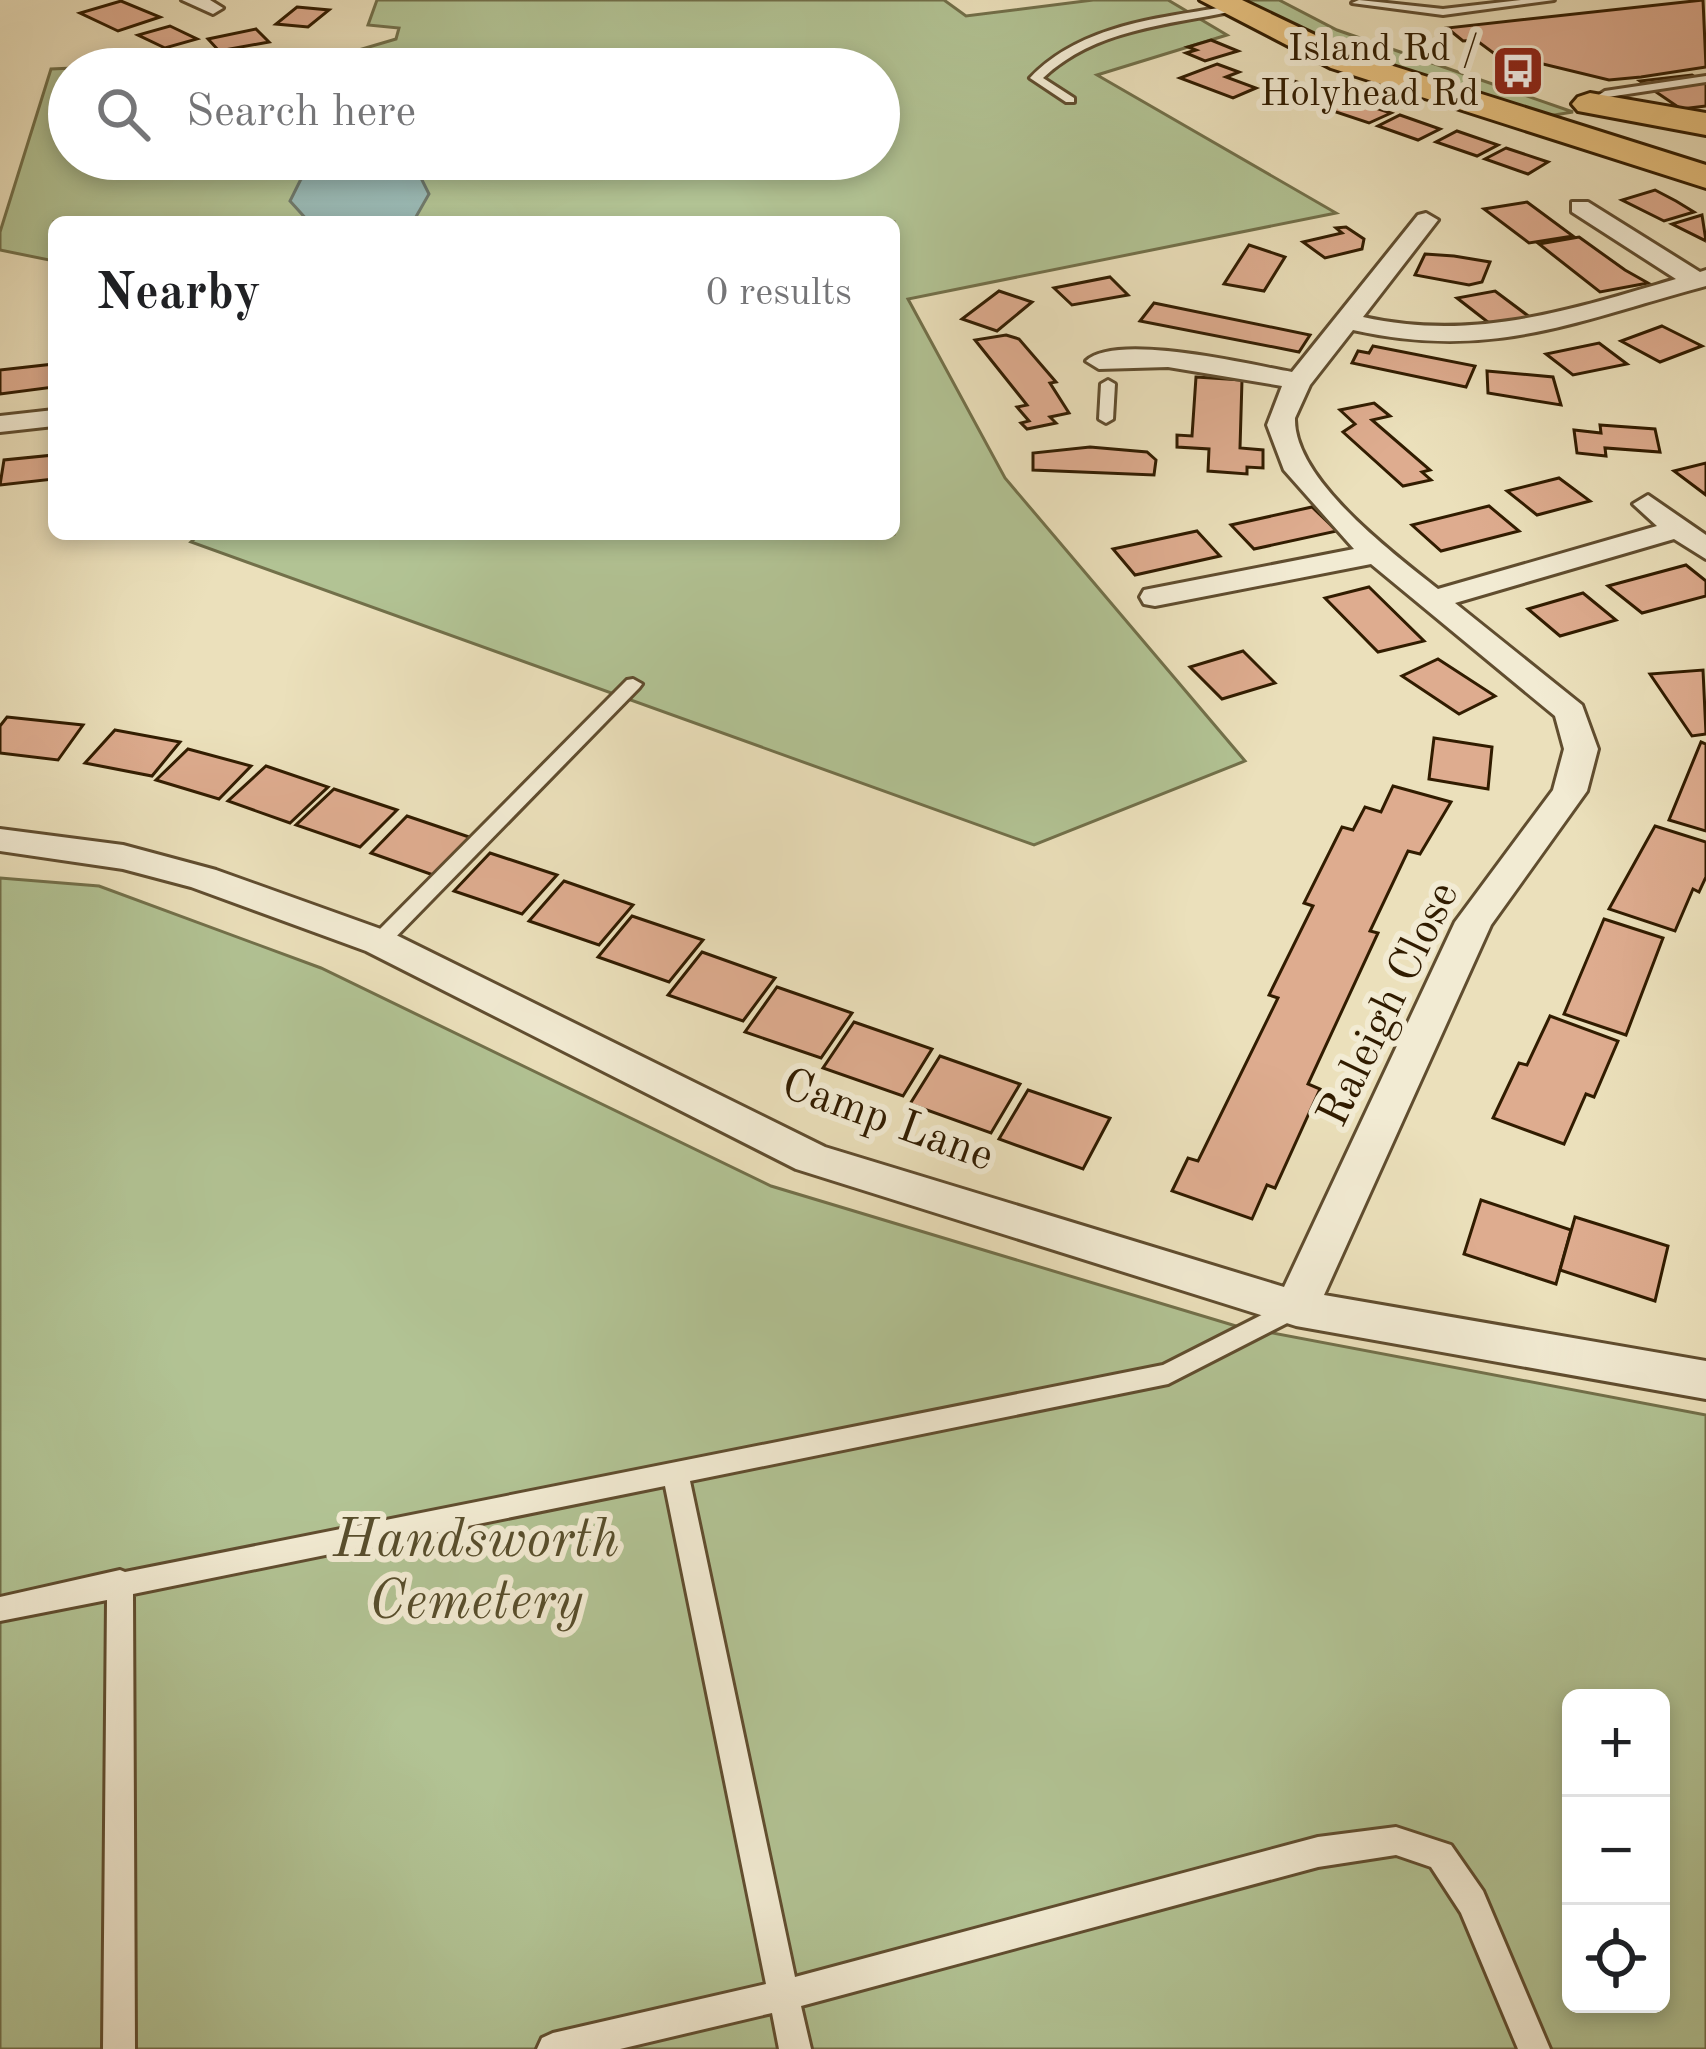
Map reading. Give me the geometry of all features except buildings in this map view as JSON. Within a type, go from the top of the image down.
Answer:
[{"type":"main road","points":[[1223,4],[1343,62],[1706,177]]},
{"type":"main road","points":[[1318,9],[1429,57],[1591,104],[1688,123]]},
{"type":"main road","points":[[1528,124],[1588,120],[1595,114],[1591,104]]},
{"type":"main road","points":[[1659,164],[1636,146],[1647,128],[1688,123]]},
{"type":"street","points":[[1580,207],[1702,279]]},
{"type":"street","name":"Raleigh Close","points":[[1296,1308],[1474,922],[1570,791],[1581,749],[1570,712],[1328,508],[1280,432],[1284,405],[1299,381],[1426,220]]},
{"type":"street","points":[[1343,320],[1430,337],[1480,335],[1546,326],[1702,279]]},
{"type":"street","points":[[1099,362],[1168,359],[1299,381]]},
{"type":"street","points":[[0,424],[48,419]]},
{"type":"street","points":[[1648,504],[1706,550]]},
{"type":"street","points":[[1437,599],[1678,529]]},
{"type":"street","points":[[1155,597],[1219,597],[1378,553]]},
{"type":"street","name":"Camp Lane","points":[[0,841],[123,856],[203,878],[379,942],[811,1158],[1296,1308],[1706,1380]]},
{"type":"lane","points":[[1357,3],[1443,12],[1549,0]]},
{"type":"lane","points":[[1070,100],[1036,78],[1070,50],[1223,4]]},
{"type":"lane","points":[[1591,104],[1605,94],[1706,80]]},
{"type":"lane","points":[[1099,362],[1106,419]]},
{"type":"lane","points":[[379,942],[633,684]]},
{"type":"lane","points":[[0,1609],[1168,1374],[1296,1308]]},
{"type":"lane","points":[[675,1473],[795,2049]]},
{"type":"lane","points":[[119,2049],[120,1582]]},
{"type":"lane","points":[[553,2049],[784,1995],[1318,1852],[1396,1841],[1441,1855],[1472,1902],[1534,2049]]},
{"type":"green space","points":[[377,0],[944,0],[966,16],[1093,0],[1168,0],[1227,35],[1097,75],[1336,213],[908,299],[1005,478],[1245,761],[1034,845],[191,542],[900,540],[900,216],[48,216],[48,260],[0,250],[0,232],[48,79],[48,180],[900,180],[900,48],[366,48],[396,39],[399,28],[368,25]]},
{"type":"green space","points":[[1229,0],[1279,0],[1337,30],[1573,112],[1548,116],[1340,56]]},
{"type":"green space","name":"Handsworth Cemetery","points":[[0,878],[99,886],[321,968],[771,1186],[1236,1326],[1706,1415],[1706,2049],[0,2049]]},
{"type":"water","points":[[300,180],[422,180],[429,194],[416,216],[304,216],[290,201]]},
{"type":"place","name":"Island Rd / Holyhead Rd","points":[[1518,71]]}]
